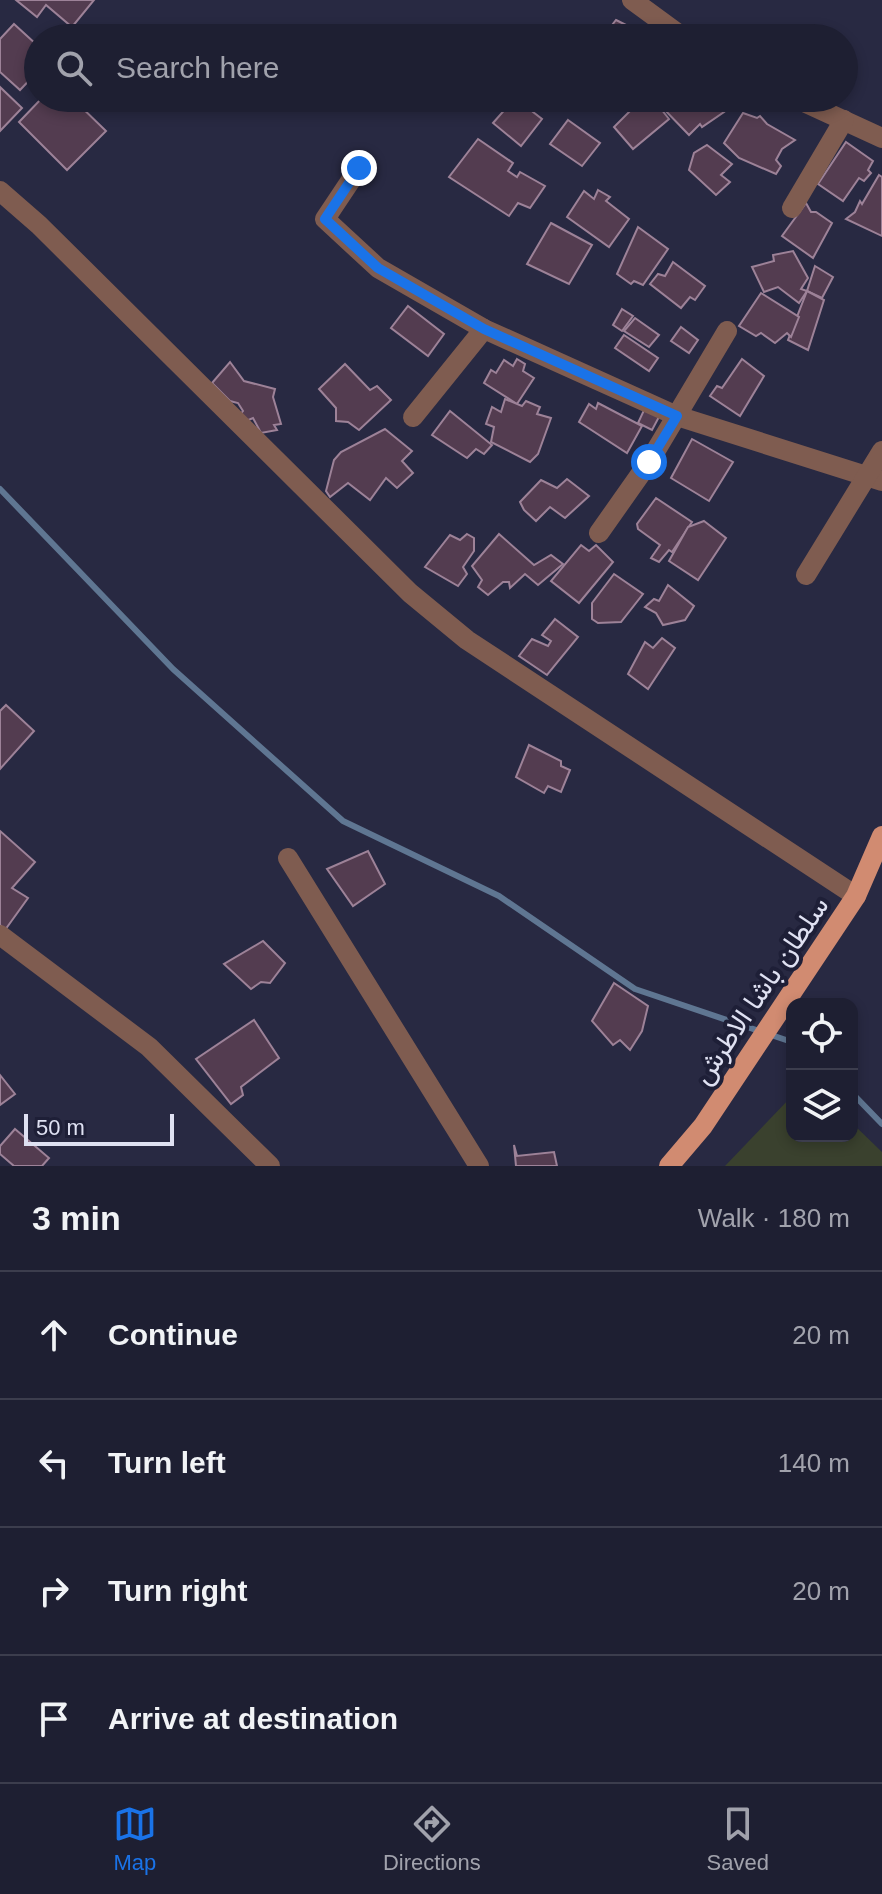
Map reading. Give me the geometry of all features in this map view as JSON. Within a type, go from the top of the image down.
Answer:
[{"type":"main road","name":"سلطان باشا الاطرش","points":[[669,1166],[703,1126],[856,896],[882,836]]},
{"type":"street","points":[[632,0],[665,24]]},
{"type":"street","points":[[826,112],[882,138]]},
{"type":"street","points":[[792,208],[844,120]]},
{"type":"street","points":[[359,168],[325,219],[378,268],[484,329],[677,416],[875,479]]},
{"type":"street","points":[[0,191],[410,593],[467,640],[856,896]]},
{"type":"street","points":[[413,417],[484,329]]},
{"type":"street","points":[[599,533],[677,416],[727,331]]},
{"type":"street","points":[[806,575],[875,479],[882,451]]},
{"type":"street","points":[[288,858],[479,1166]]},
{"type":"street","points":[[0,935],[149,1047],[270,1166]]},
{"type":"green space","points":[[786,1102],[786,1142],[858,1142],[858,1129],[882,1152],[882,1166],[725,1166]]},
{"type":"building","points":[[16,0],[94,0],[74,24],[68,24],[46,5],[37,17]]},
{"type":"building","points":[[14,24],[24,33],[24,86],[20,90],[0,72],[0,39]]},
{"type":"building","points":[[0,87],[22,108],[0,131]]},
{"type":"building","points":[[29,112],[86,112],[106,131],[67,170],[19,122]]},
{"type":"building","points":[[503,112],[533,112],[542,119],[521,146],[493,123]]},
{"type":"building","points":[[629,112],[663,112],[669,119],[633,149],[614,127]]},
{"type":"building","points":[[667,112],[724,112],[702,127],[700,124],[689,135]]},
{"type":"building","points":[[743,113],[757,118],[760,116],[767,124],[795,140],[782,149],[776,160],[781,166],[776,174],[739,158],[724,143]]},
{"type":"building","points":[[568,120],[600,143],[582,166],[550,144]]},
{"type":"building","points":[[478,139],[513,163],[508,171],[517,177],[520,172],[545,186],[530,208],[518,203],[509,216],[449,177]]},
{"type":"building","points":[[846,142],[873,161],[868,170],[871,173],[864,181],[859,178],[843,201],[818,184]]},
{"type":"building","points":[[707,145],[732,164],[721,175],[730,182],[716,195],[689,170],[694,153]]},
{"type":"building","points":[[879,175],[882,177],[882,236],[846,219],[855,212],[860,201],[862,204]]},
{"type":"building","points":[[598,190],[610,197],[606,201],[629,219],[609,247],[567,217],[584,191],[594,199]]},
{"type":"building","points":[[806,203],[811,212],[832,223],[813,258],[782,236]]},
{"type":"building","points":[[551,223],[592,245],[569,284],[527,264]]},
{"type":"building","points":[[638,227],[668,249],[643,285],[634,281],[631,284],[617,274]]},
{"type":"building","points":[[793,251],[808,278],[801,289],[807,291],[799,303],[778,287],[764,292],[752,267],[774,261],[773,255]]},
{"type":"building","points":[[673,262],[705,286],[695,300],[690,297],[681,308],[650,284],[658,274],[665,276]]},
{"type":"building","points":[[815,266],[833,277],[822,298],[807,291]]},
{"type":"building","points":[[807,291],[824,300],[808,350],[788,340]]},
{"type":"building","points":[[761,293],[799,317],[791,337],[787,333],[775,343],[761,333],[756,336],[739,326]]},
{"type":"building","points":[[408,306],[444,334],[428,356],[391,328]]},
{"type":"building","points":[[622,309],[633,316],[622,331],[613,325]]},
{"type":"building","points":[[635,318],[659,335],[649,347],[624,331]]},
{"type":"building","points":[[681,327],[698,340],[689,353],[671,341]]},
{"type":"building","points":[[624,335],[658,358],[649,371],[615,348]]},
{"type":"building","points":[[517,359],[525,364],[523,371],[534,378],[517,404],[484,383],[491,370],[496,373],[504,360],[513,366]]},
{"type":"building","points":[[742,359],[764,376],[740,416],[710,396],[717,386],[722,388]]},
{"type":"building","points":[[230,362],[244,381],[275,389],[273,397],[281,424],[274,425],[277,430],[261,433],[253,418],[246,421],[239,416],[243,411],[238,403],[230,401],[212,383]]},
{"type":"building","points":[[345,364],[370,390],[377,386],[391,400],[359,430],[348,422],[336,421],[336,408],[319,389]]},
{"type":"building","points":[[505,399],[522,406],[526,401],[540,407],[537,414],[551,418],[538,454],[530,462],[491,442],[494,427],[486,424],[492,407],[501,412]]},
{"type":"building","points":[[598,403],[642,426],[627,453],[579,422],[589,404],[596,409]]},
{"type":"building","points":[[645,408],[660,415],[652,430],[638,423]]},
{"type":"building","points":[[450,411],[492,445],[484,454],[476,449],[467,458],[432,435]]},
{"type":"building","points":[[385,429],[412,451],[402,461],[413,473],[397,488],[386,478],[370,500],[348,483],[330,497],[326,491],[334,460],[341,452]]},
{"type":"building","points":[[692,439],[733,462],[709,501],[671,478]]},
{"type":"building","points":[[567,479],[589,496],[565,518],[550,507],[536,521],[524,510],[520,502],[541,480],[557,488]]},
{"type":"building","points":[[656,498],[692,522],[672,552],[669,550],[659,562],[651,558],[660,545],[638,529],[637,524]]},
{"type":"building","points":[[704,521],[726,538],[698,580],[669,561],[688,527]]},
{"type":"building","points":[[467,534],[474,538],[474,551],[463,567],[467,574],[458,586],[425,567],[450,535],[460,540]]},
{"type":"building","points":[[499,534],[534,565],[551,555],[563,564],[538,585],[525,574],[510,588],[509,582],[503,582],[488,595],[478,587],[482,580],[472,566]]},
{"type":"building","points":[[581,545],[589,551],[596,545],[613,562],[579,603],[551,581]]},
{"type":"building","points":[[614,574],[643,594],[621,622],[598,623],[592,619],[592,603]]},
{"type":"building","points":[[668,585],[694,606],[685,620],[663,625],[656,613],[645,607],[654,599],[659,601]]},
{"type":"building","points":[[555,619],[578,637],[547,675],[519,656],[532,639],[548,646],[551,641],[542,635]]},
{"type":"building","points":[[662,638],[675,648],[648,689],[628,674],[645,642],[653,648]]},
{"type":"building","points":[[6,705],[34,731],[0,769],[0,711]]},
{"type":"building","points":[[529,745],[561,761],[561,766],[570,770],[561,792],[548,786],[544,793],[516,777]]},
{"type":"building","points":[[0,831],[35,862],[12,888],[28,898],[5,930],[0,925]]},
{"type":"building","points":[[368,851],[385,884],[353,906],[327,869]]},
{"type":"building","points":[[263,941],[285,963],[270,983],[261,982],[251,989],[224,964]]},
{"type":"building","points":[[614,983],[648,1006],[642,1031],[630,1050],[620,1040],[613,1045],[592,1021]]},
{"type":"building","points":[[254,1020],[279,1058],[241,1087],[243,1095],[231,1104],[196,1059]]},
{"type":"building","points":[[0,1075],[15,1094],[0,1105]]},
{"type":"building","points":[[15,1129],[49,1158],[42,1166],[14,1166],[0,1154],[0,1146]]},
{"type":"building","points":[[514,1145],[517,1156],[554,1152],[557,1166],[516,1166]]},
{"type":"waterway","points":[[0,489],[173,669],[343,821],[499,896],[635,989],[786,1040]]},
{"type":"waterway","points":[[858,1099],[882,1124]]},
{"type":"route","points":[[359,168],[325,219],[378,268],[484,329],[677,416],[649,462]]}]
